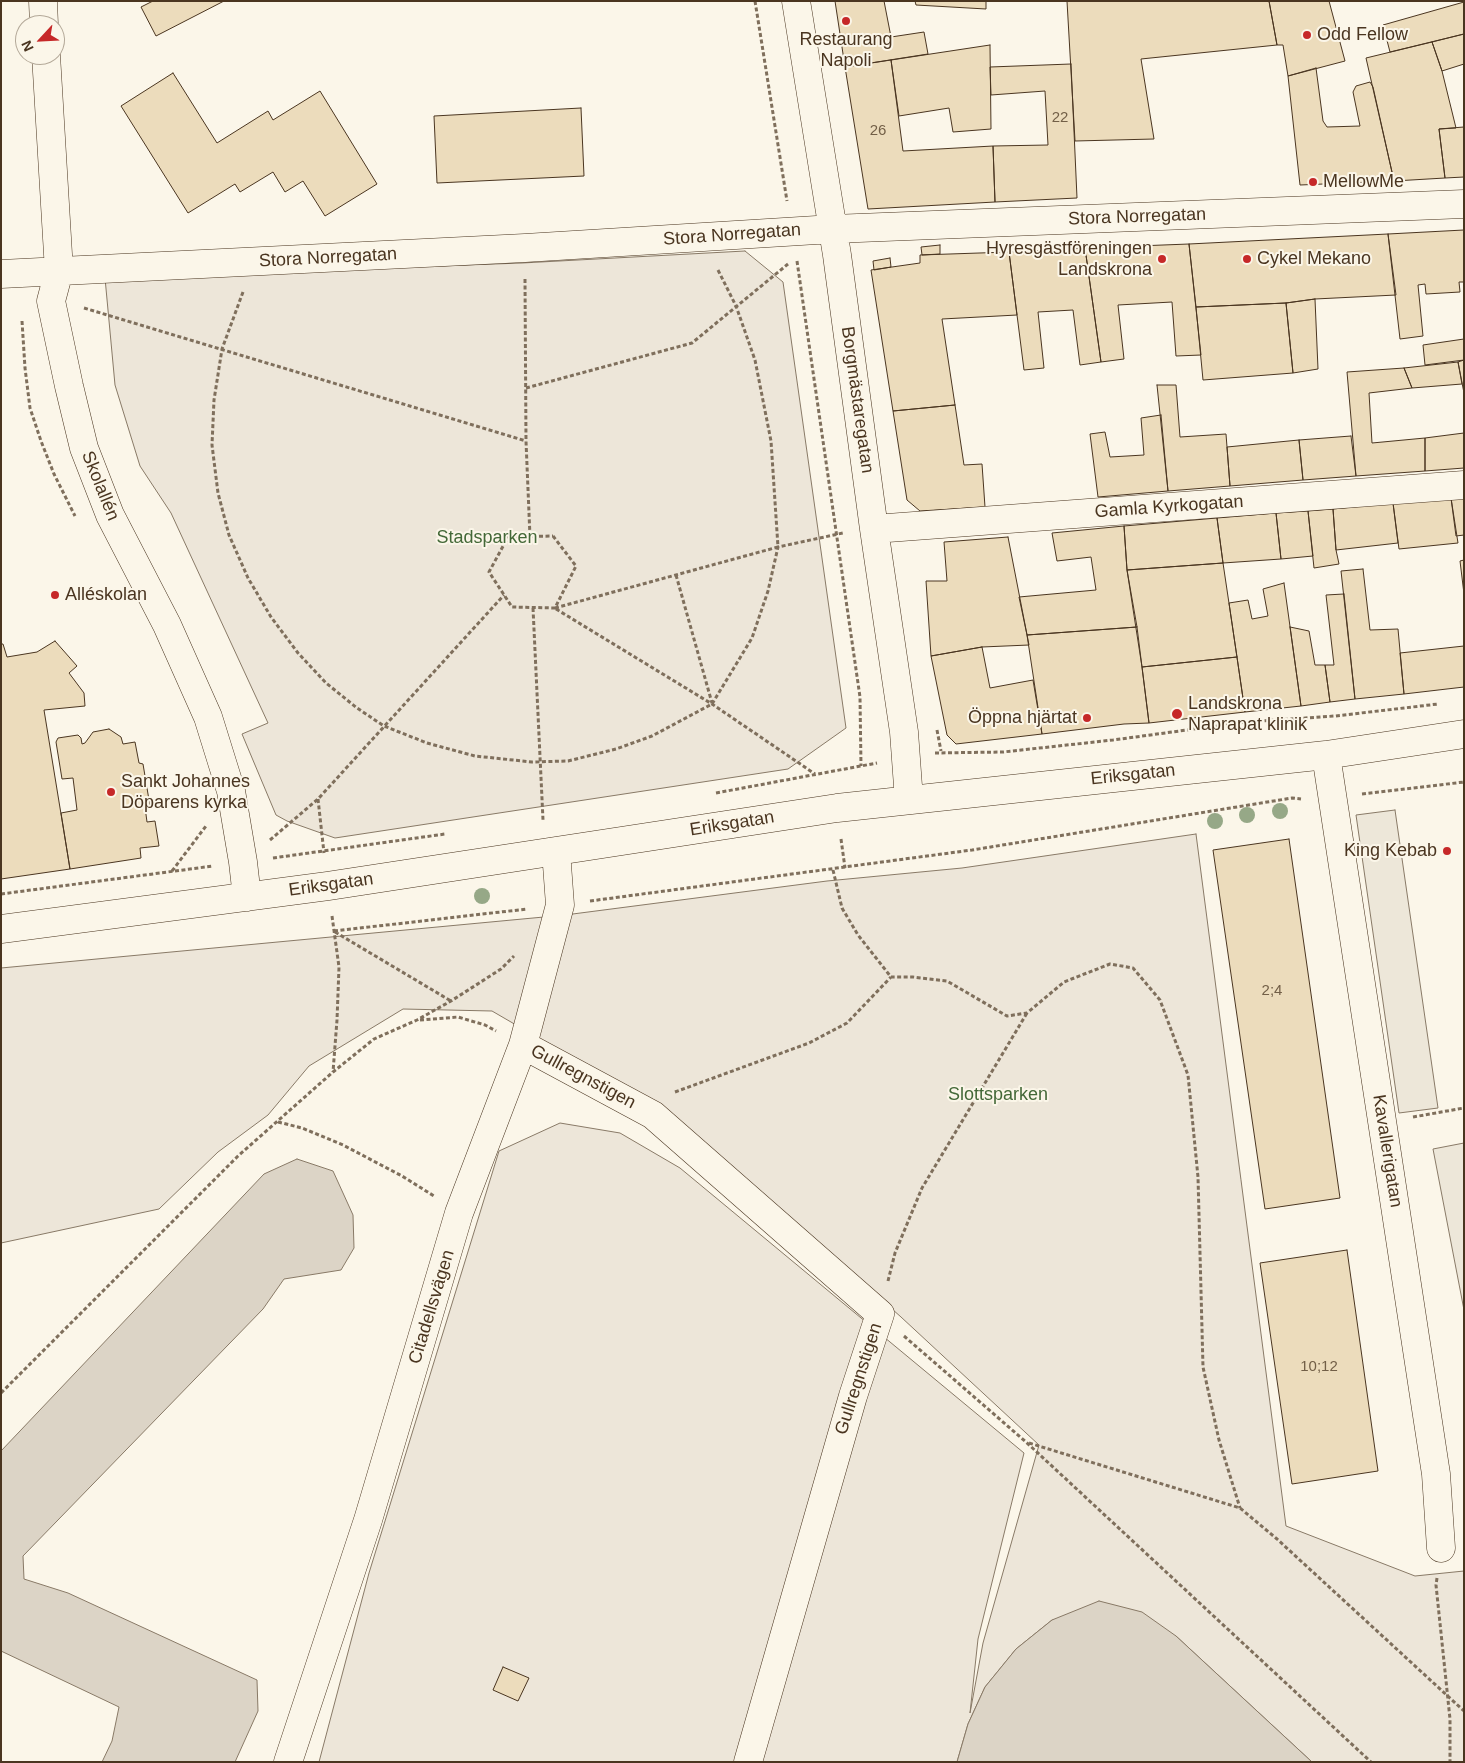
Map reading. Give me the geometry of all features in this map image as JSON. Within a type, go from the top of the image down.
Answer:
[{"type":"street","points":[[43,1],[44,15]]},
{"type":"street","name":"Borgmästaregatan","points":[[796,1],[834,229],[874,530],[904,732],[909,800]]},
{"type":"street","name":"Skolallén","points":[[47,65],[59,271],[51,301],[84,448],[110,515],[167,625],[208,717],[231,791],[247,897]]},
{"type":"street","name":"Stora Norregatan","points":[[1,274],[525,248],[792,231],[1464,204]]},
{"type":"street","name":"Gamla Kyrkogatan","points":[[874,530],[1464,484]]},
{"type":"street","name":"Eriksgatan","points":[[1,929],[328,886],[837,808],[1326,755],[1464,734]]},
{"type":"street","name":"Kavallerigatan","points":[[1326,755],[1436,1474],[1441,1548]]},
{"type":"street","name":"Citadellsvägen","points":[[288,1762],[368,1520],[460,1213],[523,1045],[560,905],[556,851]]},
{"type":"street","name":"Gullregnstigen","points":[[523,1045],[654,1115],[880,1314],[853,1396],[748,1762]]},
{"type":"street","points":[[297,1736],[311,1762]]},
{"type":"path","points":[[755,1],[792,231]]},
{"type":"path","points":[[525,248],[526,441],[530,536]]},
{"type":"path","points":[[526,388],[692,343],[796,257],[838,534],[860,698],[860,766]]},
{"type":"path","points":[[244,290],[222,349],[214,400],[212,446],[218,493],[229,535],[248,578],[270,617],[298,653],[326,682],[357,708],[384,726],[427,743],[475,756],[540,761],[568,760],[616,749],[652,736],[712,704],[752,638],[768,591],[778,547],[771,441],[755,360],[736,306],[715,264]]},
{"type":"path","points":[[51,301],[100,312],[526,441]]},
{"type":"path","points":[[21,316],[30,408],[54,474],[76,518]]},
{"type":"path","points":[[555,608],[576,566],[553,536],[508,537],[488,572],[512,607],[555,608],[778,547],[838,534],[874,530]]},
{"type":"path","points":[[676,575],[712,704]]},
{"type":"path","points":[[243,862],[318,799],[504,595]]},
{"type":"path","points":[[533,608],[543,820]]},
{"type":"path","points":[[555,608],[712,704],[815,774]]},
{"type":"path","points":[[334,932],[832,870],[982,849],[1292,798],[1311,800],[1464,782]]},
{"type":"path","points":[[318,799],[339,967],[333,1072]]},
{"type":"path","points":[[172,871],[207,824]]},
{"type":"path","points":[[832,870],[842,908],[858,935],[891,977]]},
{"type":"path","points":[[334,932],[451,1001]]},
{"type":"path","points":[[1,1393],[238,1156],[333,1072],[374,1039],[417,1020],[501,970],[514,955]]},
{"type":"path","points":[[1240,1508],[1218,1440],[1203,1367],[1198,1178],[1188,1075],[1160,1000],[1134,968],[1110,964],[1064,982],[1027,1013],[922,1188],[895,1253],[880,1314],[1026,1442],[1371,1762]]},
{"type":"path","points":[[654,1115],[672,1093],[809,1042],[847,1023],[891,977],[913,976],[947,981],[1007,1016],[1027,1013]]},
{"type":"path","points":[[417,1020],[458,1017],[485,1025],[523,1045]]},
{"type":"path","points":[[1382,1122],[1464,1108]]},
{"type":"path","points":[[277,1122],[302,1128],[343,1145],[402,1176],[460,1213]]},
{"type":"path","points":[[1026,1442],[1240,1508],[1277,1539],[1464,1711]]},
{"type":"path","points":[[1441,1548],[1436,1585],[1450,1719],[1450,1762]]},
{"type":"green space","name":"Stadsparken","points":[[745,251],[783,282],[846,728],[788,769],[335,838],[287,821],[276,815],[242,734],[268,723],[171,513],[140,466],[115,385],[105,278],[522,263]]},
{"type":"green space","name":"Slottsparken","points":[[1196,834],[1286,1526],[1415,1576],[1464,1571],[1464,1762],[1312,1762],[1176,1636],[1052,1620],[1016,1649],[985,1687],[968,1724],[957,1762],[319,1762],[369,1573],[499,1151],[560,1123],[620,1133],[680,1168],[1024,1453],[978,1639],[970,1713],[983,1643],[1039,1445],[901,1317],[678,1119],[492,1011],[403,1009],[309,1066],[268,1115],[218,1152],[159,1209],[1,1243],[1,968],[565,915],[827,881],[962,868]]},
{"type":"shaded area","points":[[1395,810],[1438,1108],[1399,1113],[1356,815]]},
{"type":"shaded area","points":[[1464,1143],[1464,1310],[1433,1149]]},
{"type":"shaded area","points":[[297,1159],[333,1171],[353,1215],[354,1248],[341,1270],[284,1279],[263,1309],[23,1556],[24,1579],[68,1593],[257,1680],[258,1711],[235,1762],[102,1762],[112,1741],[119,1707],[1,1651],[1,1451],[264,1174]]},
{"type":"shaded area","points":[[1099,1601],[1142,1612],[1176,1636],[1312,1762],[957,1762],[968,1724],[985,1687],[1016,1649],[1052,1620]]},
{"type":"building","points":[[153,1],[224,1],[156,36],[141,7]]},
{"type":"building","points":[[835,1],[884,1],[891,37],[924,32],[928,54],[845,67]]},
{"type":"building","points":[[915,1],[986,1],[986,9],[916,5]]},
{"type":"building","points":[[1067,1],[1269,1],[1277,45],[1141,59],[1154,139],[1075,141]]},
{"type":"building","name":"Odd Fellow","points":[[1269,1],[1329,1],[1345,61],[1288,76],[1283,45],[1277,45]]},
{"type":"building","points":[[1464,2],[1464,34],[1390,52],[1383,25]]},
{"type":"building","points":[[1464,34],[1464,64],[1442,71],[1432,42]]},
{"type":"building","points":[[1432,42],[1442,71],[1456,128],[1439,129],[1445,178],[1394,181],[1366,58]]},
{"type":"building","points":[[990,45],[991,129],[953,132],[949,108],[899,116],[891,60]]},
{"type":"building","points":[[891,60],[903,151],[993,146],[995,202],[868,209],[845,67]]},
{"type":"building","points":[[1071,64],[1077,198],[995,202],[993,146],[1048,145],[1045,91],[991,95],[990,67]]},
{"type":"building","points":[[1316,68],[1323,121],[1327,127],[1360,126],[1353,92],[1356,86],[1370,82],[1373,87],[1394,181],[1300,185],[1288,76]]},
{"type":"building","points":[[173,73],[217,143],[268,111],[273,120],[320,91],[377,184],[325,216],[303,181],[285,192],[273,172],[240,192],[235,184],[188,213],[121,106]]},
{"type":"building","points":[[581,108],[584,176],[437,183],[434,116]]},
{"type":"building","points":[[1464,127],[1464,177],[1445,178],[1439,129]]},
{"type":"building","points":[[1464,230],[1464,282],[1459,282],[1460,292],[1426,294],[1425,284],[1418,285],[1423,336],[1400,339],[1388,234]]},
{"type":"building","points":[[1388,234],[1396,295],[1196,307],[1189,244]]},
{"type":"building","points":[[1189,244],[1201,355],[1176,356],[1172,302],[1118,305],[1124,359],[1101,362],[1085,248]]},
{"type":"building","points":[[940,245],[940,254],[922,255],[921,247]]},
{"type":"building","points":[[1085,248],[1101,362],[1080,365],[1073,310],[1038,312],[1044,368],[1024,370],[1009,252]]},
{"type":"building","points":[[1009,252],[1017,315],[942,319],[955,405],[893,411],[871,270],[920,263],[920,255]]},
{"type":"building","points":[[890,258],[891,267],[874,270],[873,261]]},
{"type":"building","points":[[1315,299],[1318,369],[1293,373],[1286,303]]},
{"type":"building","points":[[1286,303],[1293,373],[1203,380],[1196,307]]},
{"type":"building","points":[[1464,339],[1464,360],[1425,365],[1423,345]]},
{"type":"building","points":[[1464,360],[1464,393],[1458,362]]},
{"type":"building","points":[[1458,362],[1462,384],[1412,388],[1404,368]]},
{"type":"building","points":[[1404,368],[1412,388],[1369,393],[1372,443],[1425,438],[1425,471],[1356,476],[1347,372]]},
{"type":"building","points":[[1157,385],[1176,385],[1180,437],[1226,434],[1230,486],[1168,491]]},
{"type":"building","points":[[955,405],[964,465],[982,464],[985,507],[920,511],[907,500],[893,411]]},
{"type":"building","points":[[1161,415],[1168,491],[1098,497],[1090,434],[1105,432],[1110,457],[1144,455],[1141,418]]},
{"type":"building","points":[[1464,433],[1464,468],[1425,471],[1425,438]]},
{"type":"building","points":[[1351,436],[1356,476],[1303,480],[1299,440]]},
{"type":"building","points":[[1299,440],[1303,480],[1230,486],[1227,447]]},
{"type":"building","points":[[1464,497],[1464,535],[1456,536],[1451,498]]},
{"type":"building","points":[[1451,498],[1458,543],[1399,549],[1393,503]]},
{"type":"building","points":[[1393,503],[1398,543],[1336,550],[1333,509]]},
{"type":"building","points":[[1333,509],[1339,564],[1314,568],[1308,511]]},
{"type":"building","points":[[1308,511],[1313,556],[1281,559],[1276,513]]},
{"type":"building","points":[[1276,513],[1281,559],[1223,563],[1217,518]]},
{"type":"building","points":[[1217,518],[1223,563],[1127,570],[1124,526]]},
{"type":"building","points":[[1124,526],[1127,570],[1137,627],[1027,635],[1019,597],[1096,590],[1091,557],[1057,561],[1052,533]]},
{"type":"building","points":[[1008,537],[1029,645],[982,647],[931,656],[926,581],[947,581],[944,542]]},
{"type":"building","points":[[1464,560],[1464,594],[1460,561]]},
{"type":"building","points":[[1223,563],[1237,657],[1142,667],[1127,570]]},
{"type":"building","points":[[1363,569],[1370,630],[1398,629],[1404,694],[1355,699],[1341,571]]},
{"type":"building","points":[[1284,583],[1301,706],[1245,712],[1229,603],[1248,600],[1252,619],[1268,616],[1263,589]]},
{"type":"building","points":[[1344,594],[1355,699],[1330,702],[1325,665],[1334,665],[1326,595]]},
{"type":"building","points":[[1137,627],[1149,723],[1124,724],[1042,734],[1027,635]]},
{"type":"building","points":[[1290,627],[1309,631],[1315,665],[1325,665],[1330,702],[1301,706]]},
{"type":"building","points":[[55,641],[77,666],[69,673],[84,693],[85,706],[44,710],[70,869],[1,879],[1,644],[3,644],[7,657],[37,652]]},
{"type":"building","points":[[1464,646],[1464,687],[1404,694],[1400,653]]},
{"type":"building","points":[[982,647],[990,688],[1033,680],[1042,734],[956,744],[947,735],[931,656]]},
{"type":"building","points":[[1237,657],[1245,712],[1149,723],[1142,667]]},
{"type":"building","name":"Sankt Johannes Döparens kyrka","points":[[109,729],[121,737],[123,744],[135,742],[139,763],[143,764],[150,806],[145,807],[147,822],[155,821],[159,846],[140,848],[141,858],[70,869],[61,813],[77,810],[73,778],[62,779],[56,742],[58,738],[78,735],[81,738],[82,744],[85,743],[93,732]]},
{"type":"building","points":[[1289,839],[1340,1198],[1265,1209],[1213,850]]},
{"type":"building","points":[[1347,1250],[1378,1471],[1292,1484],[1260,1263]]},
{"type":"building","points":[[503,1667],[529,1678],[518,1701],[493,1690]]},
{"type":"place","name":"Restaurang Napoli","points":[[846,21]]},
{"type":"place","name":"Odd Fellow","points":[[1307,35]]},
{"type":"place","name":"MellowMe","points":[[1313,182]]},
{"type":"place","name":"Hyresgästföreningen Landskrona","points":[[1162,259]]},
{"type":"place","name":"Cykel Mekano","points":[[1247,259]]},
{"type":"place","name":"Alléskolan","points":[[55,595]]},
{"type":"place","name":"Landskrona Naprapat klinik","points":[[1177,714]]},
{"type":"place","name":"Öppna hjärtat","points":[[1087,718]]},
{"type":"place","name":"Sankt Johannes Döparens kyrka","points":[[111,792]]},
{"type":"place","name":"King Kebab","points":[[1447,851]]}]
